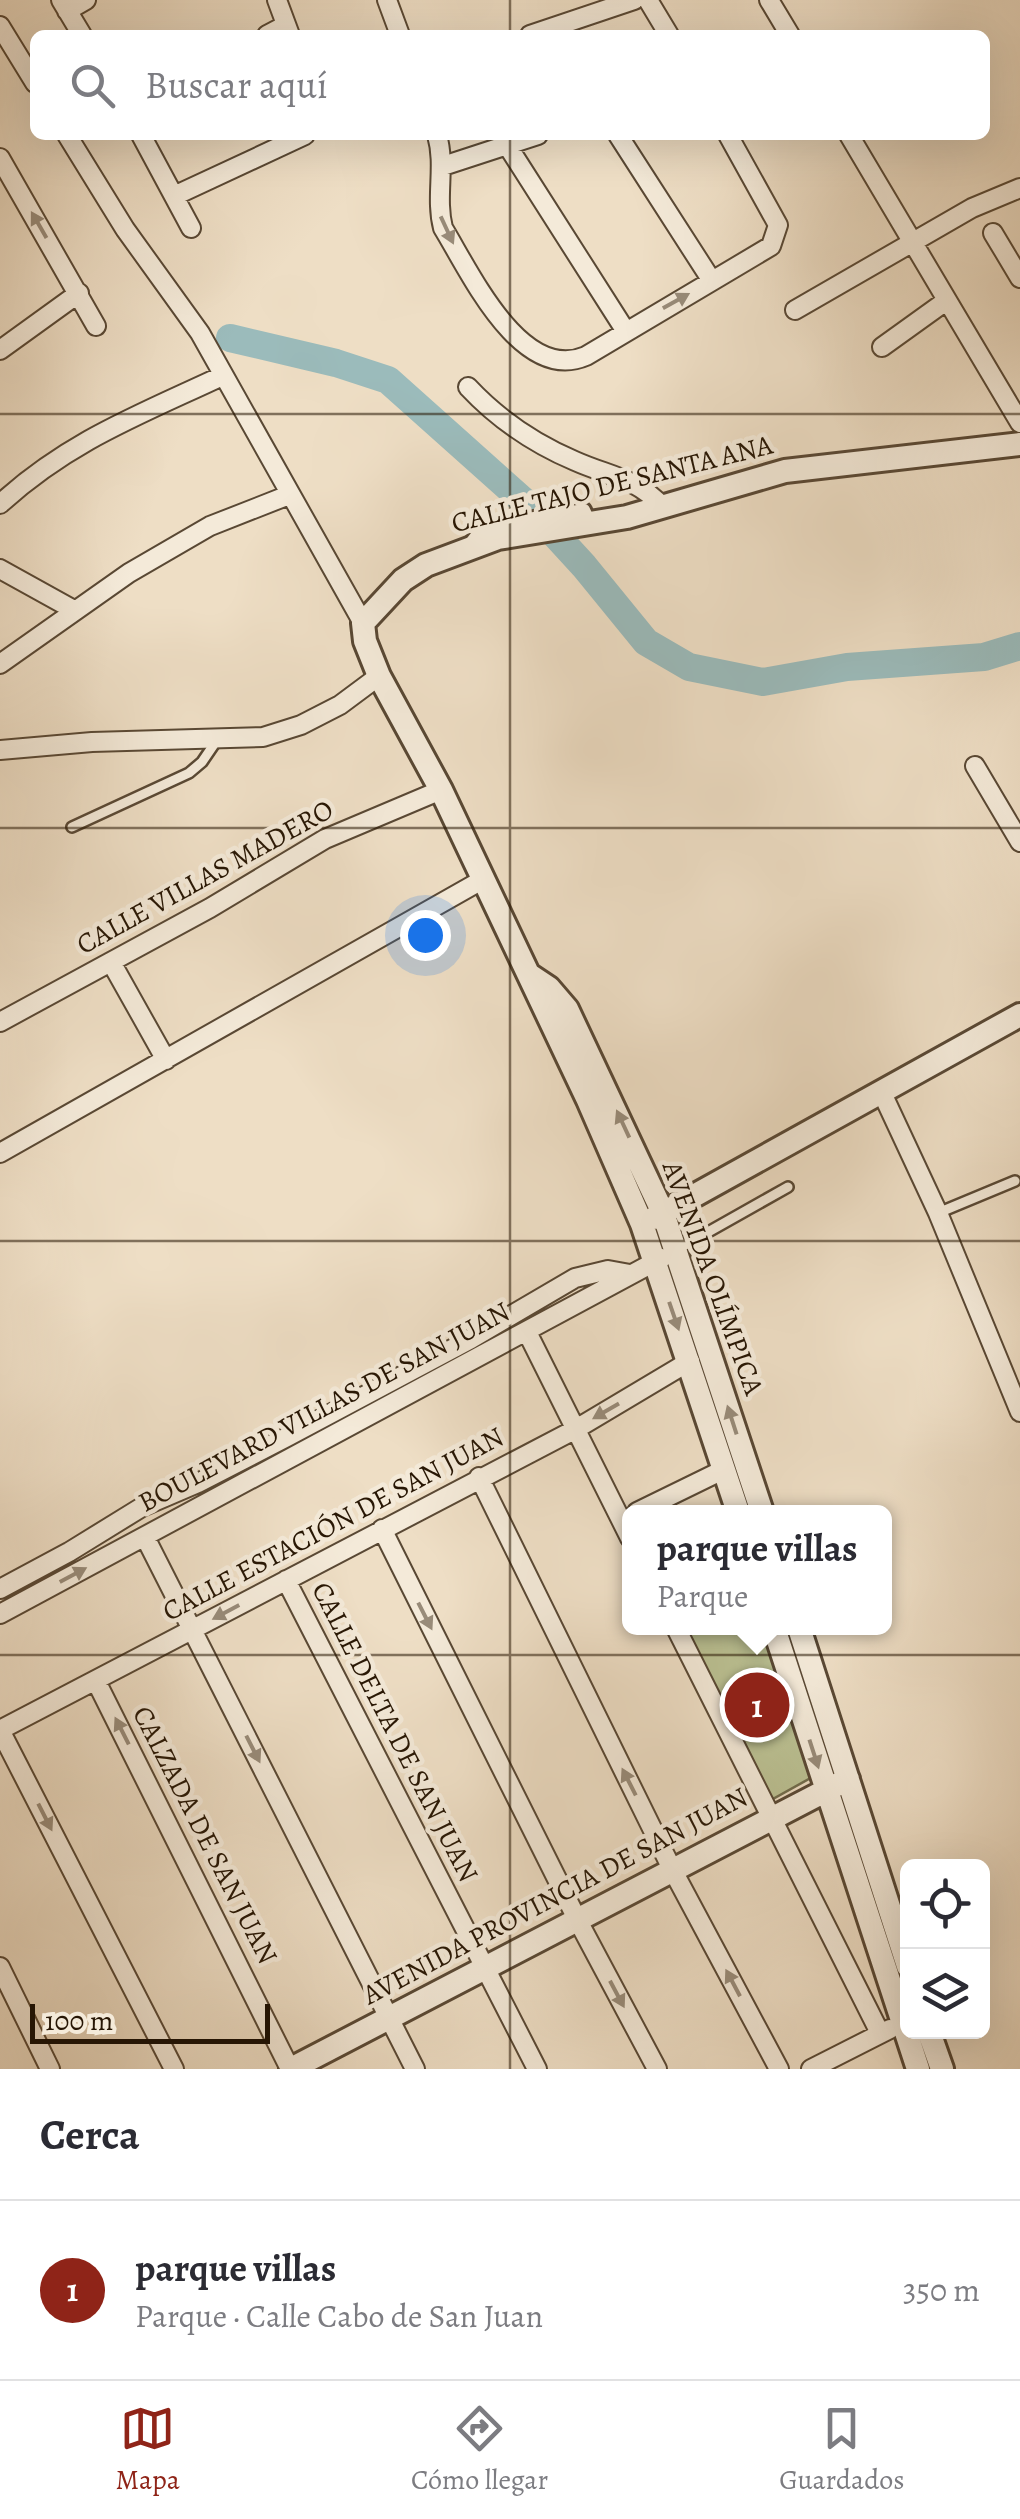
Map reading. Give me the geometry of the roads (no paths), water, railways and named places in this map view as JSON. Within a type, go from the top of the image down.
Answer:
[{"type":"street","points":[[79,30],[64,5],[86,0]]},
{"type":"street","points":[[277,0],[288,30]]},
{"type":"street","points":[[387,0],[398,30]]},
{"type":"street","points":[[545,30],[634,0]]},
{"type":"street","points":[[648,0],[666,30]]},
{"type":"street","points":[[768,0],[787,30]]},
{"type":"street","points":[[2,31],[30,76]]},
{"type":"street","points":[[70,140],[125,230],[200,333],[363,623]]},
{"type":"street","points":[[144,140],[192,228]]},
{"type":"street","points":[[174,196],[294,140]]},
{"type":"street","points":[[438,140],[442,166],[439,212],[443,228],[512,333],[560,363],[586,356],[770,246],[778,225],[731,140]]},
{"type":"street","points":[[442,166],[522,140]]},
{"type":"street","points":[[621,140],[712,281]]},
{"type":"street","points":[[852,140],[1020,423]]},
{"type":"street","points":[[507,145],[626,330]]},
{"type":"street","points":[[0,158],[96,326]]},
{"type":"street","points":[[796,310],[972,208],[1020,188]]},
{"type":"street","points":[[994,234],[1020,278]]},
{"type":"street","points":[[0,350],[79,292]]},
{"type":"street","points":[[882,348],[946,301]]},
{"type":"street","points":[[0,504],[57,456],[222,376]]},
{"type":"street","points":[[468,387],[487,408],[550,449],[633,481],[664,507]]},
{"type":"street","name":"CALLE TAJO DE SANTA ANA","points":[[363,623],[403,580],[473,541],[587,517],[664,507],[785,470],[1020,444]]},
{"type":"street","points":[[0,664],[74,610],[210,526],[289,495]]},
{"type":"street","points":[[0,569],[74,610]]},
{"type":"street","name":"AVENIDA OLÍMPICA","points":[[363,623],[365,641],[379,676],[441,790],[642,1224],[666,1256],[759,1505]]},
{"type":"street","points":[[0,750],[92,742],[263,737],[302,725],[340,706],[379,676]]},
{"type":"street","points":[[975,766],[1020,842]]},
{"type":"street","name":"CALLE VILLAS MADERO","points":[[0,1022],[210,908],[324,839],[441,790]]},
{"type":"street","points":[[0,1153],[482,880]]},
{"type":"street","points":[[111,962],[166,1060]]},
{"type":"street","name":"AVENIDA OLÍMPICA","points":[[528,975],[549,988],[567,1009],[663,1213],[666,1256],[690,1361],[736,1505]]},
{"type":"street","points":[[642,1224],[1020,1015]]},
{"type":"street","points":[[882,1093],[938,1212],[1020,1412]]},
{"type":"street","name":"BOULEVARD VILLAS DE SAN JUAN","points":[[0,1614],[666,1256]]},
{"type":"street","points":[[0,1590],[142,1506],[198,1483],[287,1437],[471,1339],[575,1278],[608,1270],[630,1274]]},
{"type":"street","points":[[527,1332],[576,1429],[622,1505]]},
{"type":"street","name":"CALLE ESTACIÓN DE SAN JUAN","points":[[0,1730],[576,1429],[690,1361]]},
{"type":"street","points":[[651,1505],[725,1469]]},
{"type":"street","points":[[479,1477],[672,1869],[779,2069]]},
{"type":"street","points":[[382,1529],[577,1919],[657,2069]]},
{"type":"street","points":[[145,1537],[415,2069]]},
{"type":"street","name":"CALLE DELTA DE SAN JUAN","points":[[286,1580],[537,2069]]},
{"type":"street","points":[[680,1635],[880,2033]]},
{"type":"street","points":[[776,1635],[900,2011]]},
{"type":"street","points":[[801,1635],[903,1949]]},
{"type":"street","name":"CALZADA DE SAN JUAN","points":[[96,1681],[290,2069]]},
{"type":"street","points":[[0,1730],[174,2069]]},
{"type":"street","name":"AVENIDA PROVINCIA DE SAN JUAN","points":[[290,2069],[848,1779]]},
{"type":"street","points":[[0,1967],[50,2069]]},
{"type":"street","points":[[810,2069],[900,2025]]},
{"type":"street","points":[[909,2039],[918,2069]]},
{"type":"street","points":[[931,2039],[942,2069]]},
{"type":"lane","points":[[72,827],[189,773],[217,740]]},
{"type":"lane","points":[[938,1212],[1015,1181]]},
{"type":"lane","points":[[666,1256],[788,1187]]},
{"type":"waterway","points":[[230,338],[336,363],[388,380],[529,506],[646,642],[689,667],[763,682],[847,667],[984,657],[1020,646]]},
{"type":"place","name":"parque villas","points":[[757,1705]]}]
